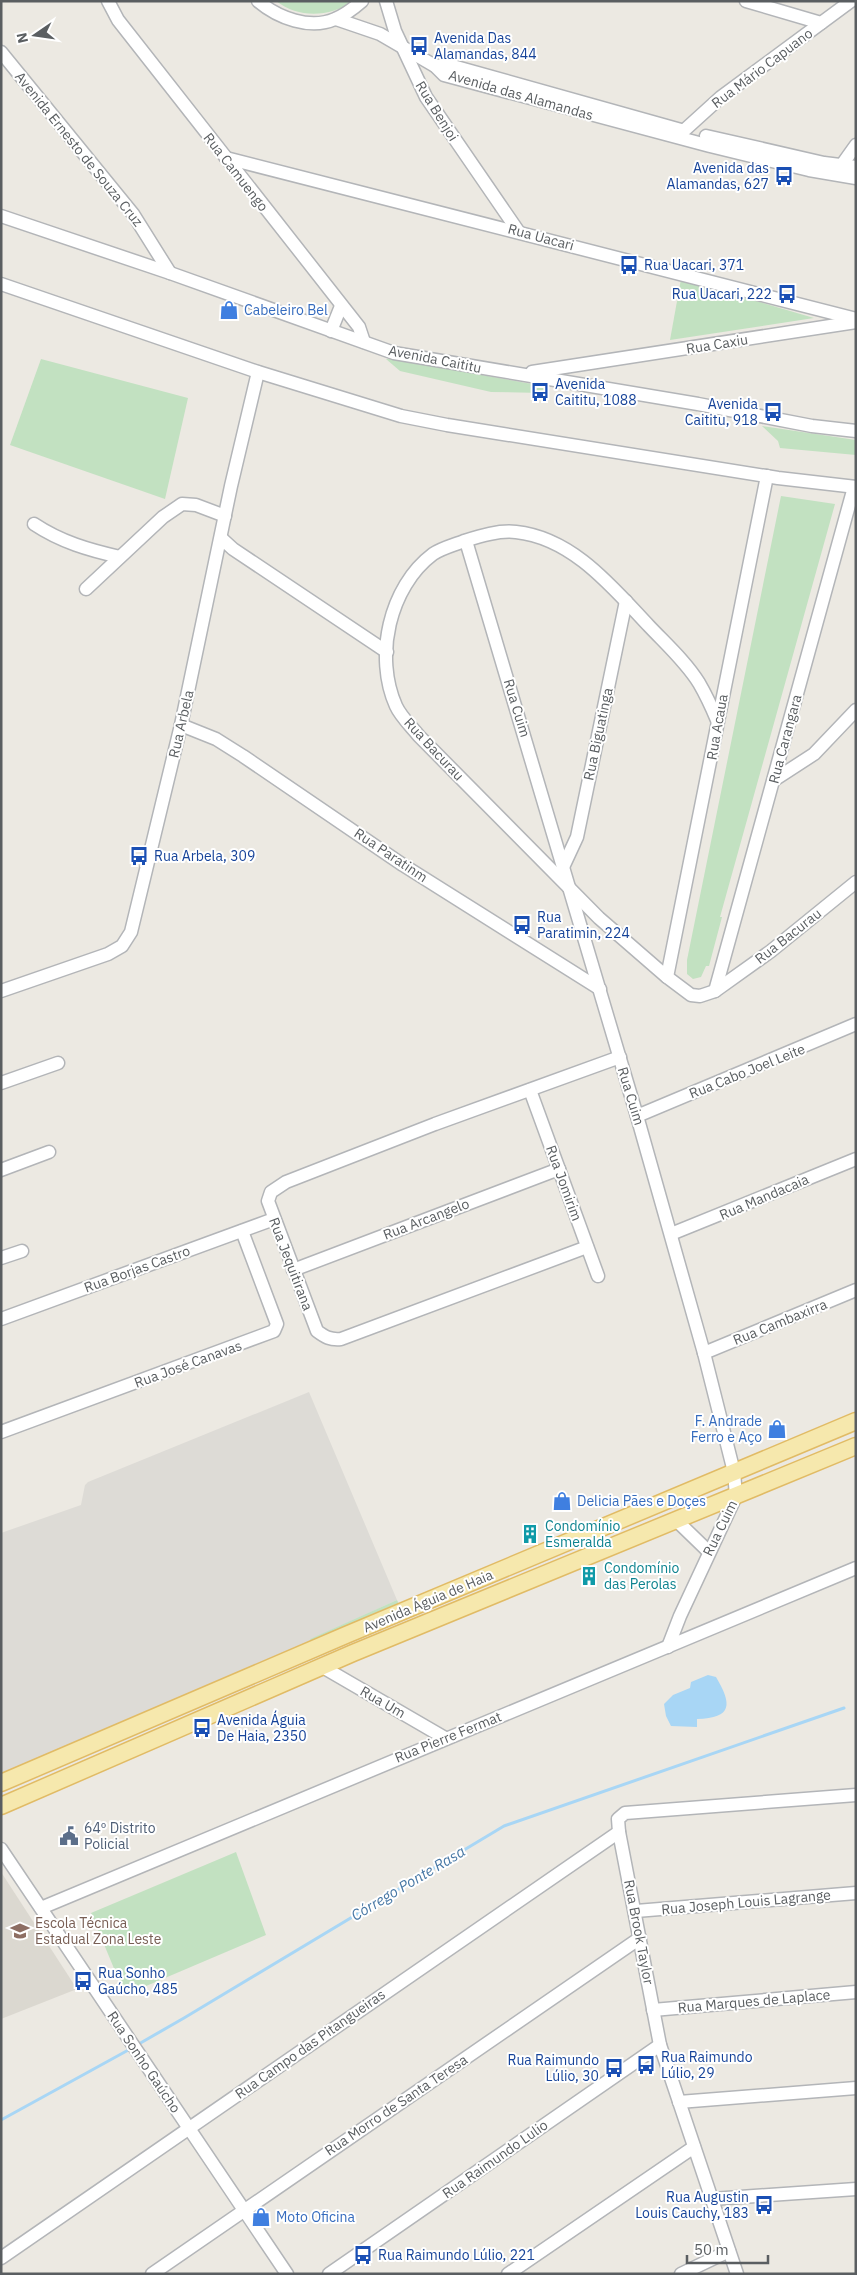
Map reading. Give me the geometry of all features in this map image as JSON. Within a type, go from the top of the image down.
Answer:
[{"type":"main road","name":"Avenida Águia de Haia","points":[[1,1784],[363,1628],[856,1422]]},
{"type":"main road","name":"Avenida Águia de Haia","points":[[1,1806],[321,1666],[856,1446]]},
{"type":"main road","points":[[361,1650],[356,1647],[354,1640],[363,1628]]},
{"type":"street","name":"Rua Camuengo","points":[[108,1],[118,20],[359,327],[364,342]]},
{"type":"street","points":[[258,1],[276,13],[305,23],[320,23],[336,19],[362,1]]},
{"type":"street","points":[[386,1],[403,48]]},
{"type":"street","points":[[746,1],[822,23]]},
{"type":"street","name":"Rua Mário Capuano","points":[[680,134],[722,97],[851,1]]},
{"type":"street","points":[[336,19],[370,29],[403,48]]},
{"type":"street","name":"Avenida das Alamandas","points":[[403,48],[435,66],[450,65],[680,134],[847,174],[856,167]]},
{"type":"street","name":"Rua Benjoi","points":[[403,48],[434,110],[518,231]]},
{"type":"street","name":"Avenida Ernesto de Souza Cruz","points":[[1,52],[121,198],[149,238],[170,273]]},
{"type":"street","points":[[856,145],[847,174],[856,183]]},
{"type":"street","name":"Rua Uacari","points":[[226,158],[518,231],[856,320]]},
{"type":"street","name":"Avenida Caititu","points":[[1,216],[170,273],[394,353],[698,404],[812,426],[856,431]]},
{"type":"street","points":[[144,264],[149,238]]},
{"type":"street","points":[[1,284],[258,372],[401,416],[767,476],[855,487]]},
{"type":"street","points":[[331,331],[341,306]]},
{"type":"street","name":"Rua Caxiu","points":[[522,374],[856,320]]},
{"type":"street","points":[[570,384],[579,365]]},
{"type":"street","name":"Rua Arbela","points":[[1,991],[108,954],[122,946],[127,941],[131,932],[181,725],[225,516],[258,372]]},
{"type":"street","name":"Rua Acaua","points":[[667,977],[767,476]]},
{"type":"street","name":"Rua Carangara","points":[[714,991],[855,487]]},
{"type":"street","points":[[86,589],[172,509],[182,504],[196,505],[225,516]]},
{"type":"street","points":[[34,524],[49,534],[78,547],[120,557]]},
{"type":"street","name":"Rua Bacurau","points":[[718,720],[698,682],[626,601],[578,558],[543,539],[515,532],[495,533],[466,541],[435,553],[409,580],[393,608],[387,652],[387,672],[396,706],[404,717],[419,736],[599,918],[667,977],[691,995],[700,996],[714,991],[771,951],[856,882]]},
{"type":"street","points":[[221,538],[233,549],[387,652]]},
{"type":"street","name":"Rua Cuim","points":[[466,541],[638,1116],[704,1353],[734,1472],[736,1496],[680,1616],[668,1647]]},
{"type":"street","name":"Rua Biguatinga","points":[[564,864],[577,838],[626,601]]},
{"type":"street","points":[[774,780],[814,754],[856,710]]},
{"type":"street","name":"Rua Paratinm","points":[[181,725],[216,739],[403,865],[600,989]]},
{"type":"street","name":"Rua Cabo Joel Leite","points":[[638,1116],[856,1024]]},
{"type":"street","name":"Rua Jequitirana","points":[[587,1247],[341,1339],[333,1339],[325,1337],[317,1331],[268,1201],[269,1196],[286,1182],[620,1057]]},
{"type":"street","points":[[1,1083],[58,1063]]},
{"type":"street","name":"Rua Jomirim","points":[[530,1090],[598,1276]]},
{"type":"street","points":[[1,1170],[49,1152]]},
{"type":"street","name":"Rua Mandacaia","points":[[671,1234],[856,1159]]},
{"type":"street","name":"Rua Arcangelo","points":[[293,1270],[559,1169]]},
{"type":"street","name":"Rua Borjas Castro","points":[[1,1319],[274,1219]]},
{"type":"street","name":"Rua José Canavas","points":[[1,1432],[274,1332],[277,1324],[242,1231]]},
{"type":"street","points":[[1,1258],[22,1251]]},
{"type":"street","name":"Rua Cambaxirra","points":[[704,1353],[856,1290]]},
{"type":"street","points":[[677,1521],[709,1552]]},
{"type":"street","name":"Rua Pierre Fermat","points":[[41,1908],[856,1568]]},
{"type":"street","name":"Rua Um","points":[[321,1666],[445,1738]]},
{"type":"street","points":[[619,1832],[618,1819],[625,1813],[856,1795]]},
{"type":"street","name":"Rua Brook Taylor","points":[[619,1832],[636,1911],[660,2044],[737,2274]]},
{"type":"street","name":"Rua Campo das Pitangueiras","points":[[1,2258],[619,1832]]},
{"type":"street","name":"Rua Sonho Gaúcho","points":[[1,1849],[287,2274]]},
{"type":"street","name":"Rua Joseph Louis Lagrange","points":[[636,1911],[856,1893]]},
{"type":"street","name":"Rua Morro de Santa Teresa","points":[[152,2274],[640,1938]]},
{"type":"street","name":"Rua Marques de Laplace","points":[[653,2010],[856,1992]]},
{"type":"street","name":"Rua Raimundo Lulio","points":[[329,2274],[660,2044]]},
{"type":"street","points":[[679,2102],[856,2088]]},
{"type":"street","points":[[508,2274],[694,2147]]},
{"type":"street","points":[[712,2199],[856,2189]]},
{"type":"street","points":[[681,2274],[729,2251]]},
{"type":"shaded area","points":[[309,1392],[397,1600],[311,1639],[312,1643],[1,1774],[1,1533],[81,1505],[85,1485],[88,1482]]},
{"type":"shaded area","name":"Escola Técnica Estadual Zona Leste","points":[[1,1872],[77,1989],[1,2019]]},
{"type":"green space","points":[[276,1],[354,1],[335,10],[315,14],[295,11]]},
{"type":"green space","points":[[681,279],[814,318],[670,340]]},
{"type":"green space","points":[[41,359],[188,398],[165,499],[10,445]]},
{"type":"green space","points":[[386,359],[549,387],[543,393],[491,392],[400,371]]},
{"type":"green space","points":[[762,426],[856,440],[856,455],[780,448],[778,441]]},
{"type":"green space","points":[[781,496],[835,504],[720,917],[722,917],[709,966],[706,966],[701,977],[693,979],[687,974],[687,960]]},
{"type":"green space","points":[[397,1600],[400,1606],[312,1643],[310,1639]]},
{"type":"green space","points":[[236,1852],[266,1935],[125,1995],[91,1913]]},
{"type":"water","points":[[708,1675],[716,1677],[725,1695],[726,1708],[717,1716],[697,1719],[697,1727],[671,1726],[666,1716],[664,1704],[673,1695],[690,1688],[691,1682]]},
{"type":"waterway","name":"Córrego Ponte Rasa","points":[[137,2045],[504,1826],[844,1708]]},
{"type":"waterway","name":"Córrego Ponte Rasa","points":[[1,2120],[132,2048]]},
{"type":"place","name":"Avenida Das Alamandas, 844","points":[[419,46]]},
{"type":"place","name":"Avenida das Alamandas, 627","points":[[784,176]]},
{"type":"place","name":"Rua Uacari, 371","points":[[629,265]]},
{"type":"place","name":"Rua Uacari, 222","points":[[787,294]]},
{"type":"place","name":"Cabeleiro Bel","points":[[229,310]]},
{"type":"place","name":"Avenida Caititu, 1088","points":[[540,392]]},
{"type":"place","name":"Avenida Caititu, 918","points":[[773,412]]},
{"type":"place","name":"Rua Arbela, 309","points":[[139,856]]},
{"type":"place","name":"Rua Paratimin, 224","points":[[522,925]]},
{"type":"place","name":"F. Andrade Ferro e Aço","points":[[777,1429]]},
{"type":"place","name":"Delicia Pães e Doçes","points":[[562,1501]]},
{"type":"place","name":"Condomínio Esmeralda","points":[[530,1534]]},
{"type":"place","name":"Condomínio das Perolas","points":[[589,1576]]},
{"type":"place","name":"Avenida Águia De Haia, 2350","points":[[202,1728]]},
{"type":"place","name":"64º Distrito Policial","points":[[69,1836]]},
{"type":"place","name":"Escola Técnica Estadual Zona Leste","points":[[20,1931]]},
{"type":"place","name":"Rua Sonho Gaúcho, 485","points":[[83,1981]]},
{"type":"place","name":"Rua Raimundo Lúlio, 29","points":[[646,2065]]},
{"type":"place","name":"Rua Raimundo Lúlio, 30","points":[[614,2068]]},
{"type":"place","name":"Rua Augustin Louis Cauchy, 183","points":[[764,2205]]},
{"type":"place","name":"Moto Oficina","points":[[261,2217]]},
{"type":"place","name":"Rua Raimundo Lúlio, 221","points":[[363,2255]]}]
